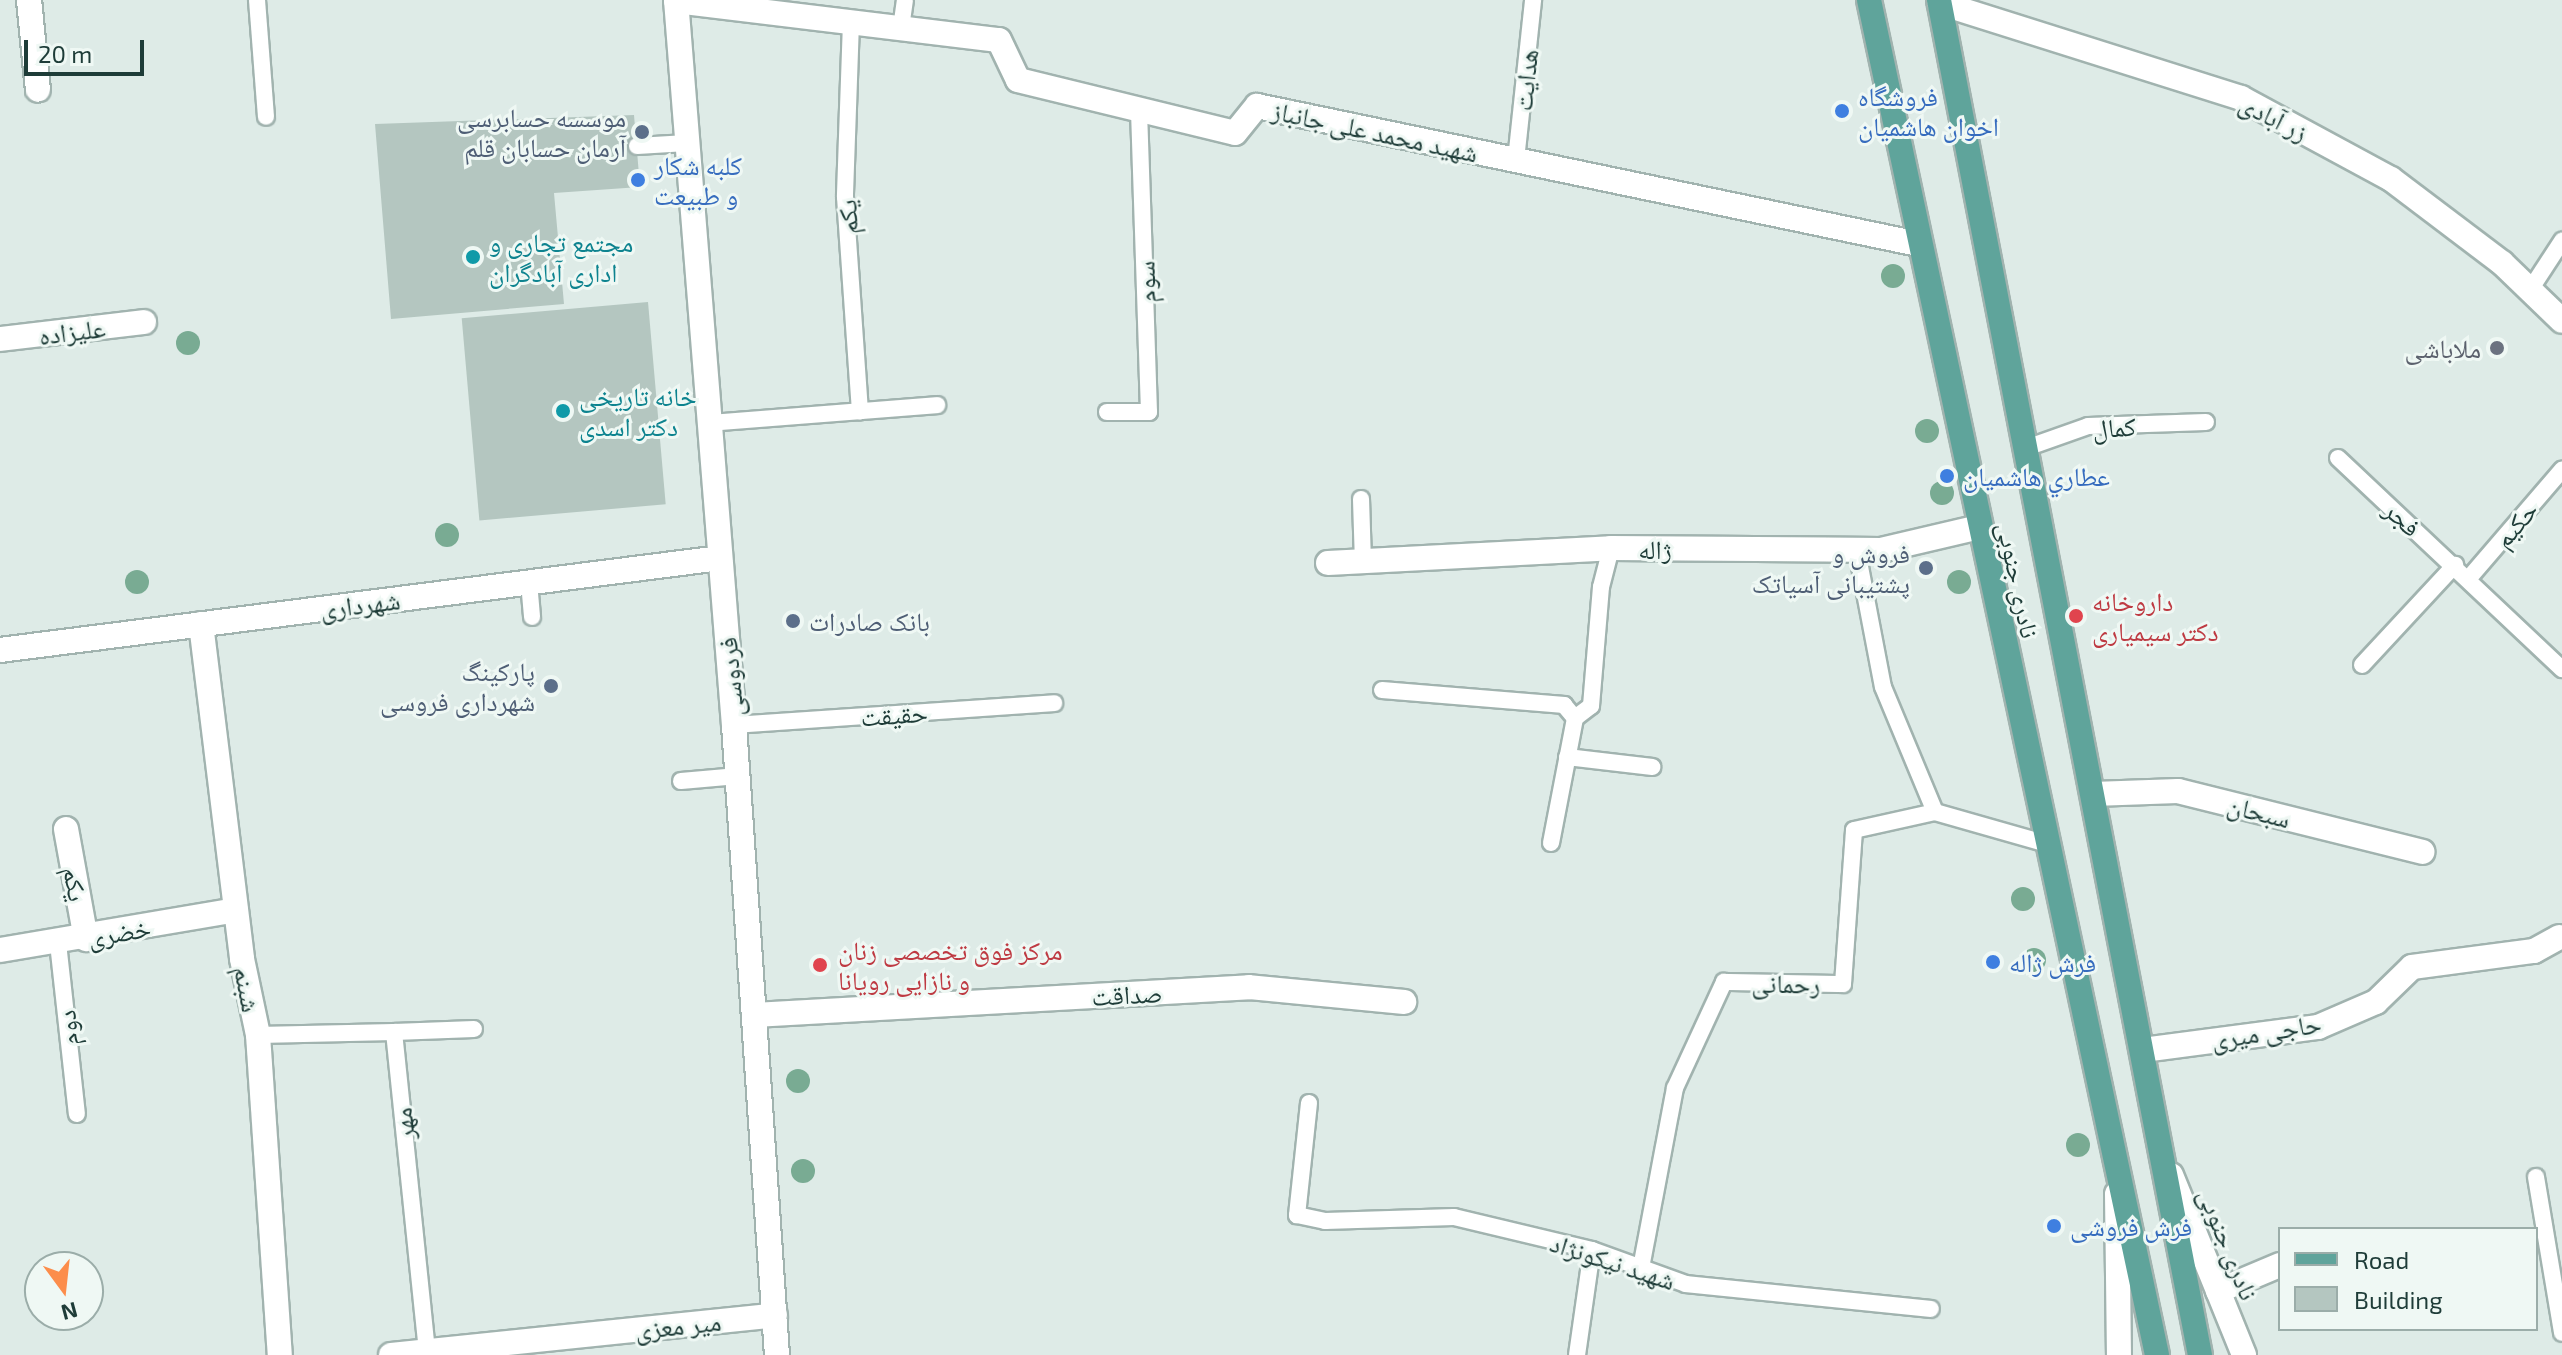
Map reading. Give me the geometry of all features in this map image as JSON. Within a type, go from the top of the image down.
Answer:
[{"type":"main road","name":"نادری جنوبی","points":[[1869,0],[1918,244],[2157,1355]]},
{"type":"main road","name":"نادری جنوبی","points":[[1939,2],[2200,1355]]},
{"type":"street","points":[[29,0],[38,90]]},
{"type":"street","name":"شهید محمد علی جانباز","points":[[676,0],[999,40],[1018,80],[1235,133],[1257,106],[1918,244]]},
{"type":"street","name":"فردوسی","points":[[676,0],[738,776],[777,1355]]},
{"type":"street","name":"زر آبادی","points":[[1939,2],[2241,98],[2391,179],[2530,290],[2562,321]]},
{"type":"street","name":"علیزاده","points":[[0,339],[144,322]]},
{"type":"street","name":"ژاله","points":[[1328,563],[1611,548],[1857,551],[1979,527]]},
{"type":"street","name":"شهرداری","points":[[0,650],[720,558]]},
{"type":"street","name":"شبنم","points":[[201,624],[236,910],[258,1035],[280,1355]]},
{"type":"street","name":"سبحان","points":[[2093,794],[2178,791],[2423,852]]},
{"type":"street","name":"یکم","points":[[66,829],[86,939]]},
{"type":"street","name":"خضری","points":[[0,950],[86,939],[236,910]]},
{"type":"street","name":"حاجی میری","points":[[2143,1050],[2318,1027],[2376,1002],[2412,967],[2534,951],[2559,937]]},
{"type":"street","name":"صداقت","points":[[754,1015],[1249,987],[1404,1002]]},
{"type":"street","name":"نادری جنوبی","points":[[2163,1154],[2244,1355]]},
{"type":"street","name":"نادری جنوبی","points":[[2116,1172],[2119,1355]]},
{"type":"street","points":[[2218,1291],[2278,1266]]},
{"type":"street","name":"میر معزی","points":[[391,1355],[775,1315]]},
{"type":"lane","points":[[257,0],[266,117]]},
{"type":"lane","points":[[901,28],[905,0]]},
{"type":"lane","name":"هدایت","points":[[1516,160],[1533,0]]},
{"type":"lane","name":"یکم","points":[[851,22],[845,197],[860,411]]},
{"type":"lane","name":"سوم","points":[[1107,412],[1149,412],[1139,110]]},
{"type":"lane","points":[[637,146],[687,143]]},
{"type":"lane","points":[[2530,290],[2562,241]]},
{"type":"lane","points":[[709,423],[937,405]]},
{"type":"lane","name":"کمال","points":[[2026,448],[2088,426],[2206,422]]},
{"type":"lane","name":"فجر","points":[[2338,458],[2469,578],[2562,669]]},
{"type":"lane","name":"حکیم","points":[[2469,578],[2562,470]]},
{"type":"lane","points":[[1361,499],[1363,562]]},
{"type":"lane","points":[[1551,843],[1575,718],[1591,706],[1601,587],[1611,548]]},
{"type":"lane","points":[[1857,551],[1883,687],[1935,812]]},
{"type":"lane","points":[[2362,665],[2455,565]]},
{"type":"lane","points":[[529,582],[532,617]]},
{"type":"lane","points":[[1382,690],[1564,705],[1575,718]]},
{"type":"lane","name":"حقیقت","points":[[734,725],[1054,703]]},
{"type":"lane","points":[[1567,757],[1652,767]]},
{"type":"lane","points":[[681,781],[738,776]]},
{"type":"lane","name":"رحمانی","points":[[1641,1268],[1675,1088],[1724,982],[1843,984],[1854,830],[1935,812],[2047,844]]},
{"type":"lane","name":"دوم","points":[[58,943],[77,1114]]},
{"type":"lane","points":[[258,1035],[474,1029]]},
{"type":"lane","name":"مهر","points":[[394,1032],[427,1351]]},
{"type":"lane","name":"شهید نیکونژاد","points":[[1309,1103],[1297,1215],[1325,1221],[1454,1217],[1592,1250],[1686,1284],[1931,1309]]},
{"type":"lane","points":[[2536,1177],[2562,1333]]},
{"type":"lane","points":[[1577,1355],[1592,1250]]},
{"type":"building","name":"مجتمع تجاری و اداری آبادگران","points":[[634,115],[640,187],[554,193],[564,304],[391,319],[375,124]]},
{"type":"building","name":"خانه تاریخی دکتر اسدی","points":[[648,302],[666,504],[479,521],[462,318]]},
{"type":"place","name":"فروشگاه اخوان هاشمیان","points":[[1842,111]]},
{"type":"place","name":"موسسه حسابرسی آرمان حسابان قلم","points":[[642,132]]},
{"type":"place","name":"کلبه شکار و طبیعت","points":[[638,180]]},
{"type":"place","name":"مجتمع تجاری و اداری آبادگران","points":[[473,257]]},
{"type":"place","name":"ملاباشی","points":[[2497,348]]},
{"type":"place","name":"خانه تاریخی دکتر اسدی","points":[[563,411]]},
{"type":"place","name":"عطاري هاشميان","points":[[1947,476]]},
{"type":"place","name":"فروش و پشتیبانی آسیاتک","points":[[1926,568]]},
{"type":"place","name":"داروخانه دکتر سیمیاری","points":[[2076,616]]},
{"type":"place","name":"بانک صادرات","points":[[793,621]]},
{"type":"place","name":"پارکینگ شهرداری فروسی","points":[[551,686]]},
{"type":"place","name":"فرش ژاله","points":[[1993,962]]},
{"type":"place","name":"مرکز فوق تخصصی زنان و نازایی رویانا","points":[[820,965]]},
{"type":"place","name":"فرش فروشی","points":[[2054,1226]]}]
